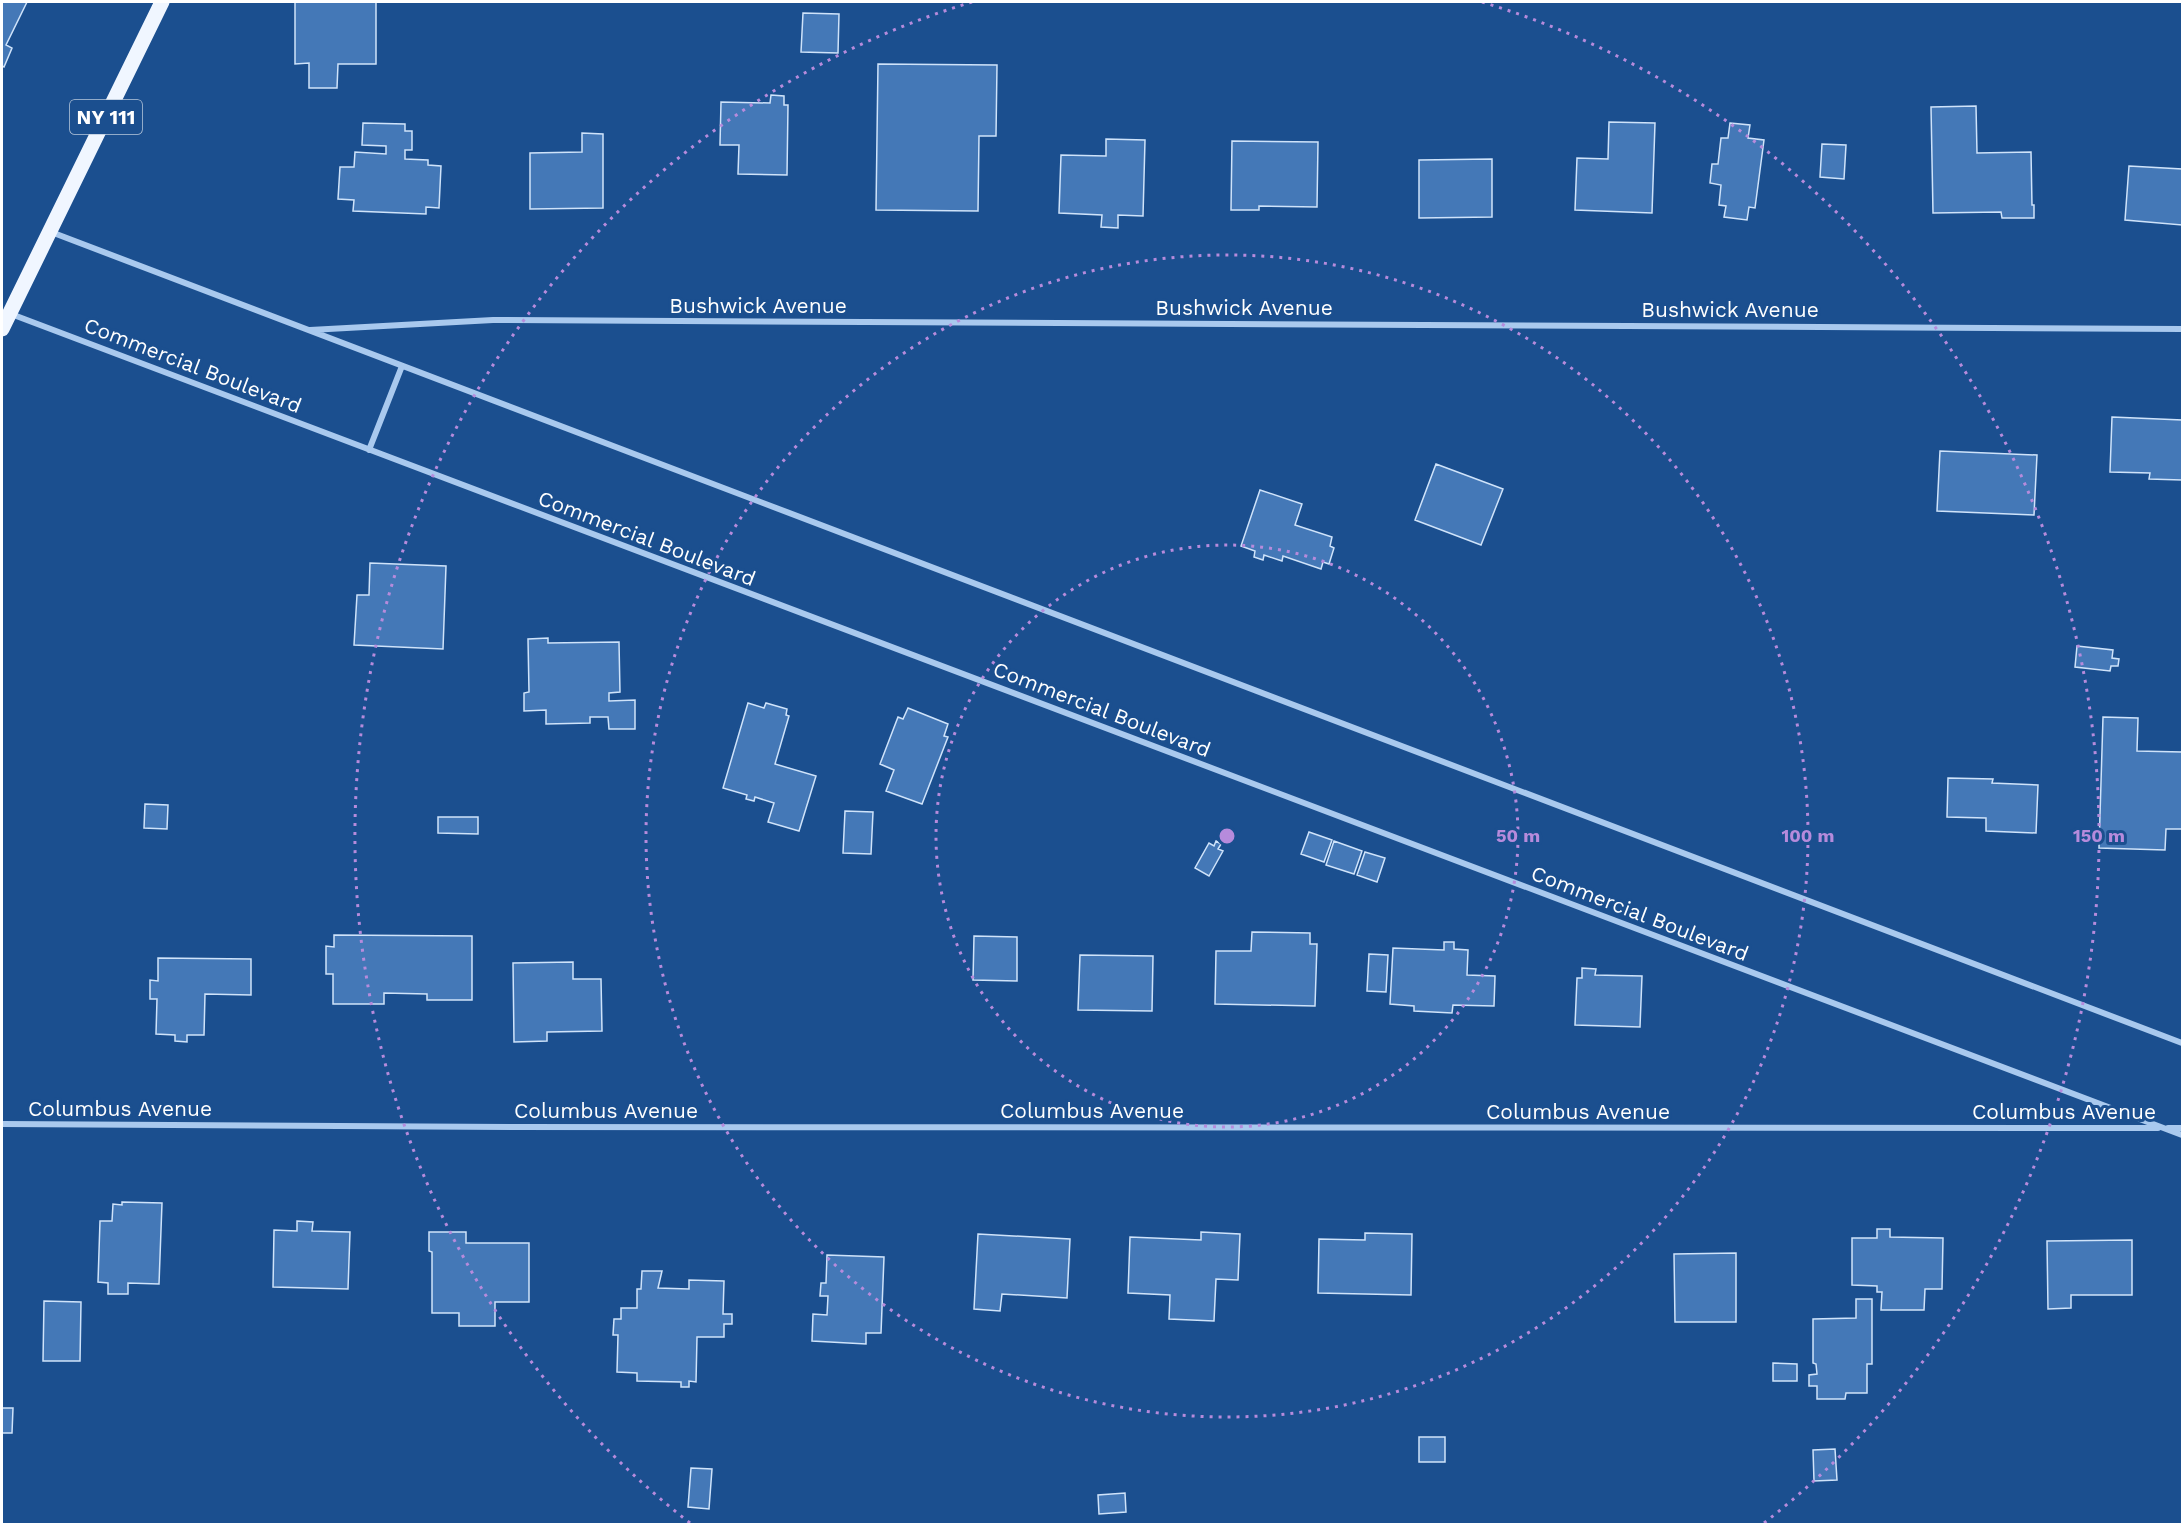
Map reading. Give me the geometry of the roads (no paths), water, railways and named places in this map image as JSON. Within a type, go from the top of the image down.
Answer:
[{"type":"main road","name":"NY 111","points":[[2,330],[162,2]]},
{"type":"street","points":[[51,232],[2182,1042]]},
{"type":"street","name":"Commercial Boulevard","points":[[10,313],[2182,1135]]},
{"type":"street","name":"Bushwick Avenue","points":[[307,330],[493,320],[2182,329]]},
{"type":"street","points":[[369,450],[402,366]]},
{"type":"street","name":"Columbus Avenue","points":[[2,1124],[512,1127],[2182,1128]]}]
